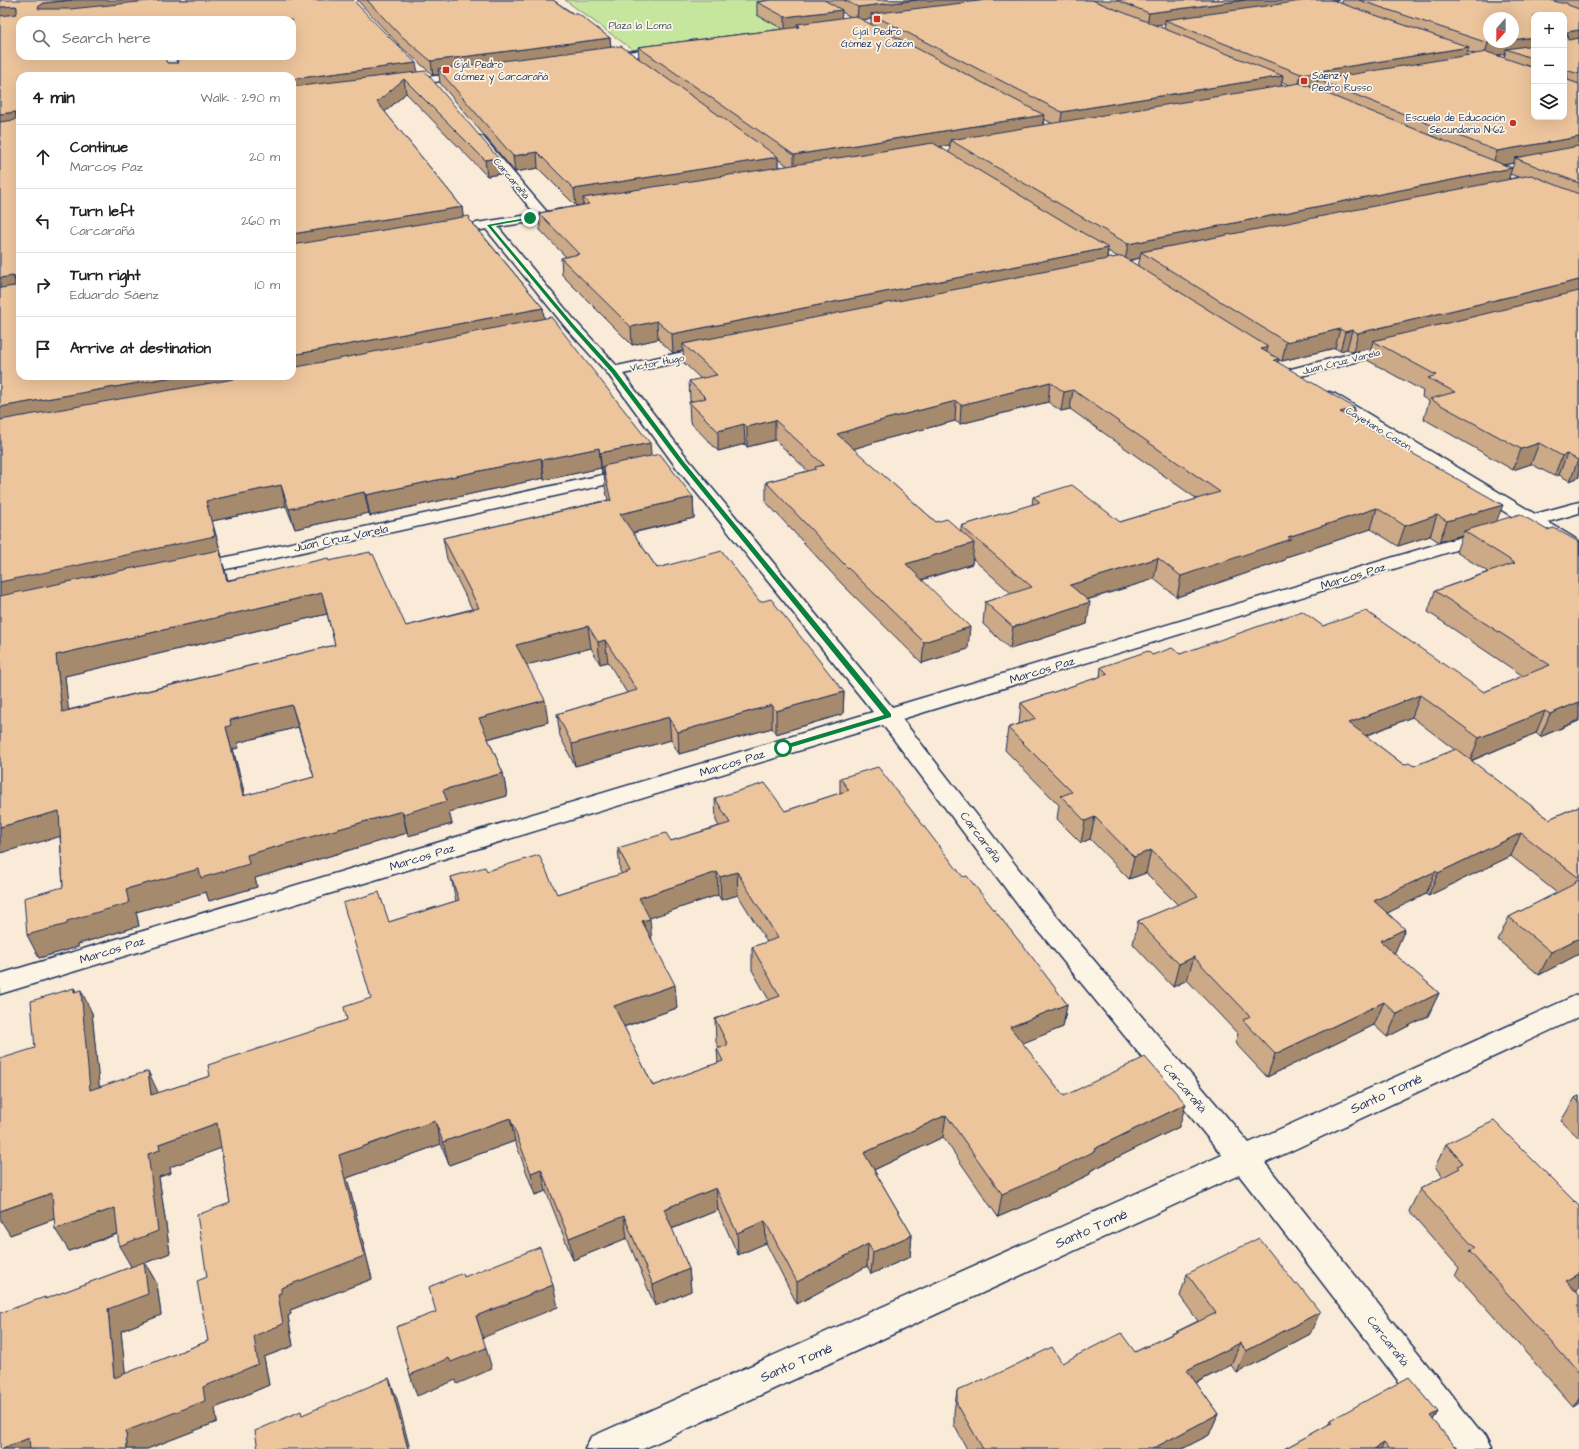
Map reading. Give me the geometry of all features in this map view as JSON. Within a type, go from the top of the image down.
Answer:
[{"type":"street","points":[[610,46],[635,64]]},
{"type":"street","points":[[592,59],[676,49]]},
{"type":"street","points":[[171,60],[175,72]]},
{"type":"street","points":[[418,70],[430,80],[440,92]]},
{"type":"street","points":[[394,85],[478,74]]},
{"type":"street","name":"Carcarañá","points":[[474,133],[544,216]]},
{"type":"street","points":[[465,229],[582,210]]},
{"type":"street","name":"Carcarañá","points":[[488,225],[564,328],[613,371],[666,466],[888,716],[1033,906],[1244,1159],[1473,1449]]},
{"type":"street","name":"Juan Cruz Varela","points":[[1289,374],[1411,344]]},
{"type":"street","name":"Víctor Hugo","points":[[613,371],[721,349]]},
{"type":"street","name":"Cayetano Cazón","points":[[1276,365],[1579,549]]},
{"type":"street","name":"Juan Cruz Varela","points":[[178,574],[666,466]]},
{"type":"street","name":"Marcos Paz","points":[[0,984],[1579,508]]},
{"type":"street","name":"Santo Tomé","points":[[603,1449],[1244,1159],[1579,1005]]},
{"type":"green space","name":"Plaza la Loma","points":[[565,0],[796,0],[840,25],[633,50]]},
{"type":"building","points":[[0,0],[72,0],[44,3],[38,7],[39,9],[70,9],[158,0],[353,0],[416,63],[296,78],[296,72],[16,72],[16,112],[0,114],[0,16],[16,14],[16,6],[0,7]]},
{"type":"building","points":[[367,0],[553,0],[573,14],[578,14],[610,38],[431,61],[398,33]]},
{"type":"building","points":[[771,0],[824,0],[842,10],[785,17],[757,2]]},
{"type":"building","points":[[844,0],[917,0],[858,7]]},
{"type":"building","points":[[987,0],[1092,0],[1283,76],[1062,112],[871,14]]},
{"type":"building","points":[[1116,0],[1245,0],[1149,13]]},
{"type":"building","points":[[1309,0],[1331,0],[1469,47],[1301,74],[1165,20]]},
{"type":"building","points":[[1359,0],[1550,0],[1567,3],[1568,5],[1579,9],[1579,30],[1567,32],[1567,12],[1531,12],[1531,37],[1519,39],[1519,12],[1483,12],[1483,41]]},
{"type":"building","points":[[855,16],[1044,115],[794,155],[638,47],[800,27],[797,24]]},
{"type":"building","points":[[1567,32],[1568,40],[1579,38],[1579,74],[1569,71],[1567,72]]},
{"type":"building","points":[[1531,45],[1531,58],[1506,49]]},
{"type":"building","points":[[621,46],[778,157],[574,189],[537,152],[513,156],[438,69]]},
{"type":"building","points":[[1487,52],[1531,67],[1531,120],[1567,120],[1567,72],[1568,80],[1579,84],[1579,137],[1497,151],[1318,80]]},
{"type":"building","points":[[425,71],[498,158],[485,160],[404,79],[377,102],[462,207],[296,233],[296,87]]},
{"type":"building","points":[[1300,83],[1512,168],[1128,244],[950,140]]},
{"type":"building","points":[[16,112],[16,380],[155,380],[0,407],[0,288],[15,286],[15,277],[0,278],[0,122],[15,120]]},
{"type":"building","points":[[933,143],[1108,248],[672,334],[657,321],[631,327],[561,258],[579,254],[539,213],[589,204],[583,198]]},
{"type":"building","points":[[1579,146],[1579,183],[1515,158]]},
{"type":"building","points":[[1531,175],[1579,194],[1579,280],[1358,333],[1352,330],[1345,332],[1340,329],[1286,342],[1141,252]]},
{"type":"building","points":[[469,216],[469,219],[543,308],[296,354],[296,244]]},
{"type":"building","points":[[1122,256],[1268,347],[1261,349],[1279,359],[1274,360],[1355,408],[1340,412],[1503,505],[1447,521],[1437,515],[1405,526],[1377,508],[1288,537],[1291,539],[1181,576],[1158,558],[1070,585],[1090,602],[1013,627],[985,602],[1032,587],[961,526],[1040,502],[1033,497],[1072,485],[1120,522],[1220,492],[1073,390],[1064,392],[1050,382],[961,405],[956,401],[886,419],[837,434],[936,522],[947,519],[974,543],[906,564],[970,627],[924,642],[843,563],[766,482],[816,469],[815,467],[824,465],[775,420],[747,427],[744,424],[718,431],[689,402],[706,398],[689,381],[717,375],[683,344]]},
{"type":"building","points":[[1579,291],[1579,460],[1567,454],[1562,456],[1539,443],[1521,449],[1430,399],[1455,392],[1428,378],[1436,375],[1373,341]]},
{"type":"building","points":[[551,317],[650,443],[600,453],[599,448],[542,460],[541,458],[366,495],[364,492],[289,509],[281,485],[206,501],[215,536],[0,582],[0,420],[228,380],[296,380],[296,367]]},
{"type":"building","points":[[660,454],[693,497],[620,514],[657,568],[722,551],[760,602],[771,599],[844,692],[776,711],[772,705],[678,732],[669,717],[572,744],[557,714],[637,690],[605,640],[598,642],[588,626],[516,645],[545,700],[479,718],[503,773],[443,790],[447,801],[403,814],[402,811],[247,855],[249,864],[201,878],[199,869],[126,889],[129,903],[67,921],[67,924],[27,935],[24,898],[63,887],[59,811],[0,827],[0,596],[219,550],[227,581],[328,558],[329,561],[370,552],[371,555],[373,554],[406,626],[479,608],[443,538],[611,501],[603,466]],"holes":[[[322,593],[335,645],[62,712],[56,655]],[[292,705],[314,777],[243,796],[226,727],[231,725],[230,720]]]},
{"type":"building","points":[[1520,514],[1547,530],[1554,528],[1579,542],[1579,702],[1550,714],[1545,711],[1479,738],[1420,695],[1349,723],[1404,765],[1409,763],[1414,766],[1456,749],[1549,819],[1579,806],[1579,878],[1521,833],[1438,873],[1436,871],[1374,901],[1405,929],[1380,941],[1439,993],[1397,1014],[1384,1002],[1275,1054],[1243,1020],[1250,1016],[1194,957],[1179,964],[1138,921],[1198,896],[1151,850],[1134,857],[1095,817],[1085,821],[1061,796],[1072,792],[1008,728],[1036,718],[1021,703],[1108,674],[1101,667],[1148,651],[1152,655],[1172,648],[1180,654],[1302,611],[1323,626],[1366,611],[1484,692],[1550,665],[1435,591],[1515,563],[1464,531]]},
{"type":"building","points":[[878,767],[963,877],[967,876],[1032,957],[1067,1004],[1010,1027],[1064,1096],[1145,1057],[1186,1104],[1094,1149],[1095,1151],[1042,1177],[1002,1194],[946,1115],[864,1153],[912,1235],[873,1252],[868,1244],[797,1282],[765,1221],[737,1233],[716,1188],[664,1209],[689,1269],[653,1285],[624,1216],[569,1238],[541,1169],[531,1173],[510,1118],[443,1142],[435,1121],[339,1155],[364,1256],[281,1288],[281,1293],[278,1294],[283,1324],[254,1336],[258,1364],[203,1387],[205,1401],[126,1431],[127,1449],[30,1449],[29,1438],[0,1449],[0,1313],[45,1297],[45,1299],[144,1262],[148,1294],[108,1309],[114,1378],[208,1341],[197,1281],[207,1277],[197,1215],[230,1203],[217,1123],[159,1144],[160,1150],[148,1154],[158,1231],[119,1246],[115,1208],[55,1229],[52,1193],[0,1211],[0,1059],[35,1048],[31,1001],[74,988],[74,992],[81,990],[90,1090],[148,1071],[151,1095],[210,1076],[208,1065],[347,1020],[344,1007],[371,998],[343,903],[379,892],[389,922],[459,900],[451,877],[485,867],[487,871],[539,855],[557,894],[630,871],[618,848],[666,833],[671,841],[730,823],[715,798],[765,783],[785,811],[849,790],[840,778]],"holes":[[[717,872],[720,877],[737,872],[778,938],[752,947],[780,996],[715,1019],[728,1045],[717,1049],[723,1061],[653,1086],[614,1006],[675,985],[642,921],[650,919],[639,898]]]},
{"type":"building","points":[[1579,880],[1579,938],[1551,952],[1509,917],[1576,883],[1575,882]]},
{"type":"building","points":[[1579,1096],[1579,1102],[1575,1098]]},
{"type":"building","points":[[1494,1121],[1579,1206],[1579,1274],[1566,1281],[1579,1295],[1579,1373],[1469,1251],[1475,1248],[1420,1189],[1460,1168],[1458,1166],[1463,1163],[1446,1144]]},
{"type":"building","points":[[1259,1238],[1296,1285],[1298,1284],[1320,1312],[1246,1351],[1240,1343],[1187,1370],[1218,1414],[1152,1449],[983,1449],[957,1404],[957,1391],[983,1379],[983,1381],[1052,1347],[1062,1363],[1121,1333],[1135,1352],[1216,1313],[1187,1274]]},
{"type":"building","points":[[540,1247],[553,1285],[476,1316],[486,1348],[451,1362],[449,1358],[410,1375],[396,1327],[436,1312],[429,1287],[463,1273],[464,1277]]},
{"type":"building","points":[[1409,1377],[1438,1412],[1430,1416],[1457,1449],[1389,1449],[1384,1443],[1374,1449],[1284,1449],[1333,1422],[1331,1420]]},
{"type":"building","points":[[389,1378],[408,1449],[258,1449],[255,1431],[301,1411],[302,1415]]},
{"type":"place","name":"Cjal. Pedro Gómez y Cazón","points":[[877,19]]},
{"type":"place","name":"Cjal. Pedro Gómez y Carcarañá","points":[[446,70]]},
{"type":"place","name":"Sáenz y Pedro Russo","points":[[1304,81]]},
{"type":"place","name":"Escuela de Educación Secundaria Nº62","points":[[1513,123]]},
{"type":"route","points":[[530,218],[488,225],[572,326],[613,371],[682,463],[888,716],[783,748]]}]
